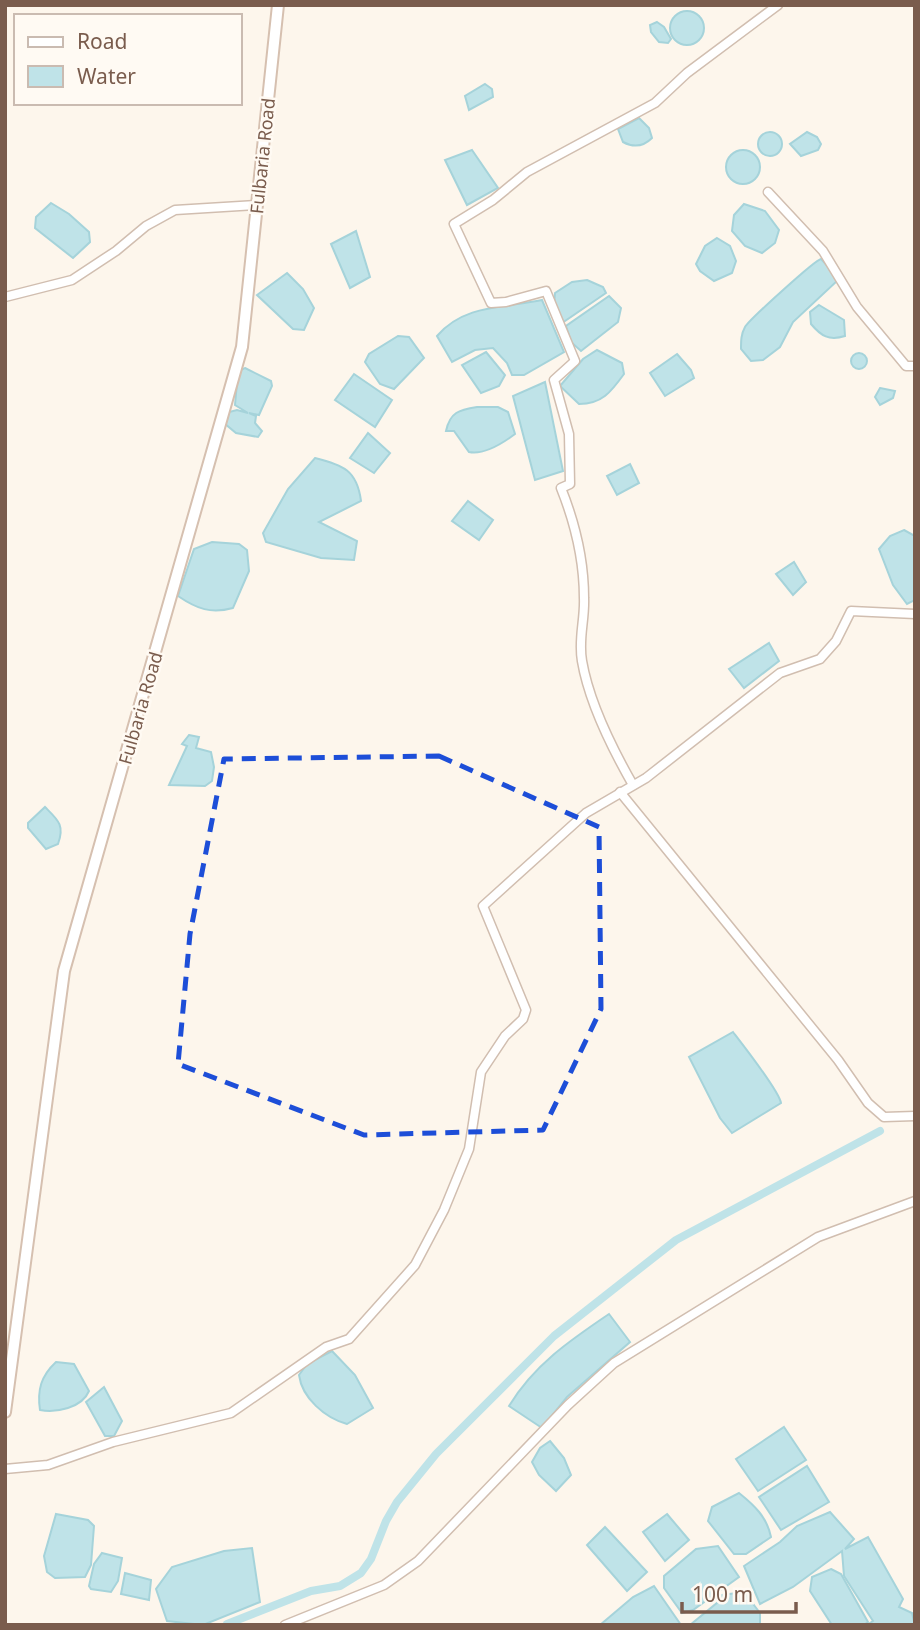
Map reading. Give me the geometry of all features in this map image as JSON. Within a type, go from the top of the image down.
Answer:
[{"type":"main road","name":"Fulbaria Road","points":[[5,1412],[9,1350],[64,971],[242,347],[278,5]]},
{"type":"street","points":[[633,785],[613,751],[582,663],[580,633],[585,600],[583,572],[578,537],[561,488],[570,484],[569,434],[554,380],[575,361],[546,291],[506,302],[491,303],[454,225],[493,200],[527,172],[655,103],[687,73],[778,5]]},
{"type":"street","points":[[768,192],[823,251],[857,307],[906,366],[915,366]]},
{"type":"street","points":[[5,297],[72,280],[116,251],[146,226],[175,209],[257,205]]},
{"type":"street","points":[[5,1469],[48,1465],[113,1442],[231,1413],[326,1347],[349,1339],[415,1265],[444,1210],[473,1134],[481,1072],[505,1036],[523,1019],[526,1010],[483,906],[576,822],[633,785],[780,673],[820,659],[836,641],[851,611],[915,614]]},
{"type":"street","points":[[620,793],[717,909],[801,1019],[838,1060],[868,1103],[884,1117],[915,1116]]},
{"type":"street","points":[[285,1625],[384,1585],[418,1561],[559,1415],[614,1363],[818,1237],[915,1201]]},
{"type":"highlighted area","points":[[439,756],[599,827],[601,1009],[543,1130],[364,1135],[178,1064],[190,934],[224,759]]},
{"type":"water","points":[[687,11],[699,16],[704,28],[699,40],[687,45],[675,40],[670,28],[675,16]]},
{"type":"water","points":[[657,22],[664,27],[671,39],[668,43],[659,42],[651,32],[650,25]]},
{"type":"water","points":[[485,84],[492,89],[493,97],[469,110],[465,96]]},
{"type":"water","points":[[639,118],[649,128],[652,138],[639,145],[623,142],[618,129]]},
{"type":"water","points":[[770,132],[779,135],[782,144],[779,153],[770,156],[761,153],[758,144],[761,135]]},
{"type":"water","points":[[807,132],[817,137],[821,144],[818,150],[801,156],[790,144]]},
{"type":"water","points":[[472,150],[498,188],[467,205],[445,160]]},
{"type":"water","points":[[743,150],[755,155],[760,167],[755,179],[743,184],[731,179],[726,167],[731,155]]},
{"type":"water","points":[[51,203],[69,214],[89,232],[90,242],[73,258],[35,228],[36,217]]},
{"type":"water","points":[[744,204],[765,211],[779,230],[775,243],[762,253],[745,246],[732,231],[734,215]]},
{"type":"water","points":[[356,231],[370,277],[350,288],[331,244]]},
{"type":"water","points":[[717,238],[730,246],[736,261],[732,273],[714,281],[700,271],[696,264],[705,246]]},
{"type":"water","points":[[821,259],[835,274],[837,281],[793,322],[780,347],[763,360],[751,361],[741,349],[745,327],[782,291]]},
{"type":"water","points":[[287,273],[303,289],[314,308],[304,330],[293,329],[257,295]]},
{"type":"water","points":[[587,280],[603,287],[606,293],[562,323],[554,306],[555,293],[572,282]]},
{"type":"water","points":[[609,296],[621,308],[618,322],[581,351],[571,342],[566,326]]},
{"type":"water","points":[[542,300],[564,352],[524,375],[512,375],[507,363],[493,348],[475,350],[452,362],[437,336],[460,318],[472,313]]},
{"type":"water","points":[[819,305],[844,320],[845,336],[826,336],[811,324],[810,312]]},
{"type":"water","points":[[398,336],[409,337],[424,358],[394,389],[380,384],[365,362],[369,354]]},
{"type":"water","points":[[597,350],[622,363],[624,374],[605,396],[594,402],[579,404],[560,386],[583,359]]},
{"type":"water","points":[[486,352],[505,375],[499,386],[481,393],[462,365]]},
{"type":"water","points":[[856,353],[862,353],[867,361],[865,367],[856,369],[851,364],[851,358]]},
{"type":"water","points":[[677,354],[691,370],[694,378],[665,396],[650,373]]},
{"type":"water","points":[[245,368],[271,381],[272,386],[259,415],[249,413],[256,416],[255,423],[262,431],[258,437],[236,433],[224,423],[225,413],[237,410],[248,413],[235,405],[238,371]]},
{"type":"water","points":[[354,374],[392,400],[375,427],[335,400]]},
{"type":"water","points":[[545,382],[563,471],[535,480],[513,396]]},
{"type":"water","points":[[880,388],[895,391],[893,398],[880,405],[875,397]]},
{"type":"water","points":[[477,407],[498,407],[508,412],[515,434],[487,450],[469,452],[454,431],[446,431],[456,413]]},
{"type":"water","points":[[368,433],[390,453],[374,473],[350,458]]},
{"type":"water","points":[[315,458],[347,470],[356,482],[361,501],[319,522],[357,541],[354,560],[321,558],[266,542],[263,533],[288,489]]},
{"type":"water","points":[[630,464],[639,483],[617,495],[607,476]]},
{"type":"water","points":[[468,501],[493,520],[479,540],[452,521]]},
{"type":"water","points":[[904,530],[915,536],[915,600],[907,604],[893,585],[879,549],[890,536]]},
{"type":"water","points":[[212,542],[239,544],[247,550],[249,571],[233,608],[204,609],[178,596],[194,549]]},
{"type":"water","points":[[794,562],[806,582],[793,595],[776,574]]},
{"type":"water","points":[[769,643],[779,661],[744,688],[729,669]]},
{"type":"water","points":[[189,735],[199,737],[196,748],[211,752],[214,767],[212,781],[205,786],[169,785],[187,746],[182,744]]},
{"type":"water","points":[[45,807],[57,819],[61,832],[58,844],[46,849],[28,828],[28,823]]},
{"type":"water","points":[[733,1032],[768,1079],[781,1103],[732,1133],[720,1118],[689,1057]]},
{"type":"water","points":[[609,1314],[630,1342],[567,1397],[542,1428],[509,1406],[541,1366],[566,1344]]},
{"type":"water","points":[[332,1351],[355,1375],[373,1408],[347,1424],[316,1406],[305,1392],[299,1375],[307,1364]]},
{"type":"water","points":[[56,1362],[74,1364],[89,1391],[81,1402],[68,1408],[40,1410],[41,1384]]},
{"type":"water","points":[[104,1387],[122,1421],[114,1436],[105,1436],[86,1402]]},
{"type":"water","points":[[784,1427],[806,1460],[758,1491],[736,1459]]},
{"type":"water","points":[[550,1441],[564,1458],[571,1475],[556,1491],[539,1475],[532,1462],[540,1448]]},
{"type":"water","points":[[807,1466],[829,1502],[781,1530],[759,1497]]},
{"type":"water","points":[[739,1493],[759,1512],[771,1537],[746,1554],[734,1554],[708,1521],[712,1507]]},
{"type":"water","points":[[830,1512],[854,1539],[845,1549],[868,1537],[903,1599],[899,1607],[912,1613],[915,1625],[867,1625],[873,1621],[844,1576],[842,1551],[793,1587],[760,1604],[744,1566],[780,1542],[797,1526]]},
{"type":"water","points":[[56,1514],[88,1520],[94,1526],[91,1565],[85,1577],[55,1578],[47,1572],[44,1556]]},
{"type":"water","points":[[667,1514],[689,1540],[665,1561],[643,1532]]},
{"type":"water","points":[[605,1527],[647,1572],[627,1591],[587,1545]]},
{"type":"water","points":[[718,1546],[739,1577],[693,1610],[682,1613],[664,1588],[664,1576],[696,1549]]},
{"type":"water","points":[[252,1548],[260,1602],[203,1625],[167,1621],[156,1589],[172,1567],[224,1551]]},
{"type":"water","points":[[102,1553],[122,1558],[118,1581],[111,1592],[91,1589],[89,1586],[94,1564]]},
{"type":"water","points":[[831,1569],[841,1574],[868,1622],[864,1625],[832,1625],[810,1591],[812,1577]]},
{"type":"water","points":[[125,1573],[151,1580],[149,1600],[121,1594]]},
{"type":"water","points":[[654,1586],[681,1625],[600,1625],[633,1597]]},
{"type":"water","points":[[744,1592],[760,1613],[760,1625],[690,1625],[718,1602],[722,1595]]},
{"type":"waterway","points":[[227,1624],[311,1591],[340,1586],[361,1573],[371,1559],[386,1521],[397,1502],[436,1454],[554,1336],[676,1240],[880,1131]]}]
